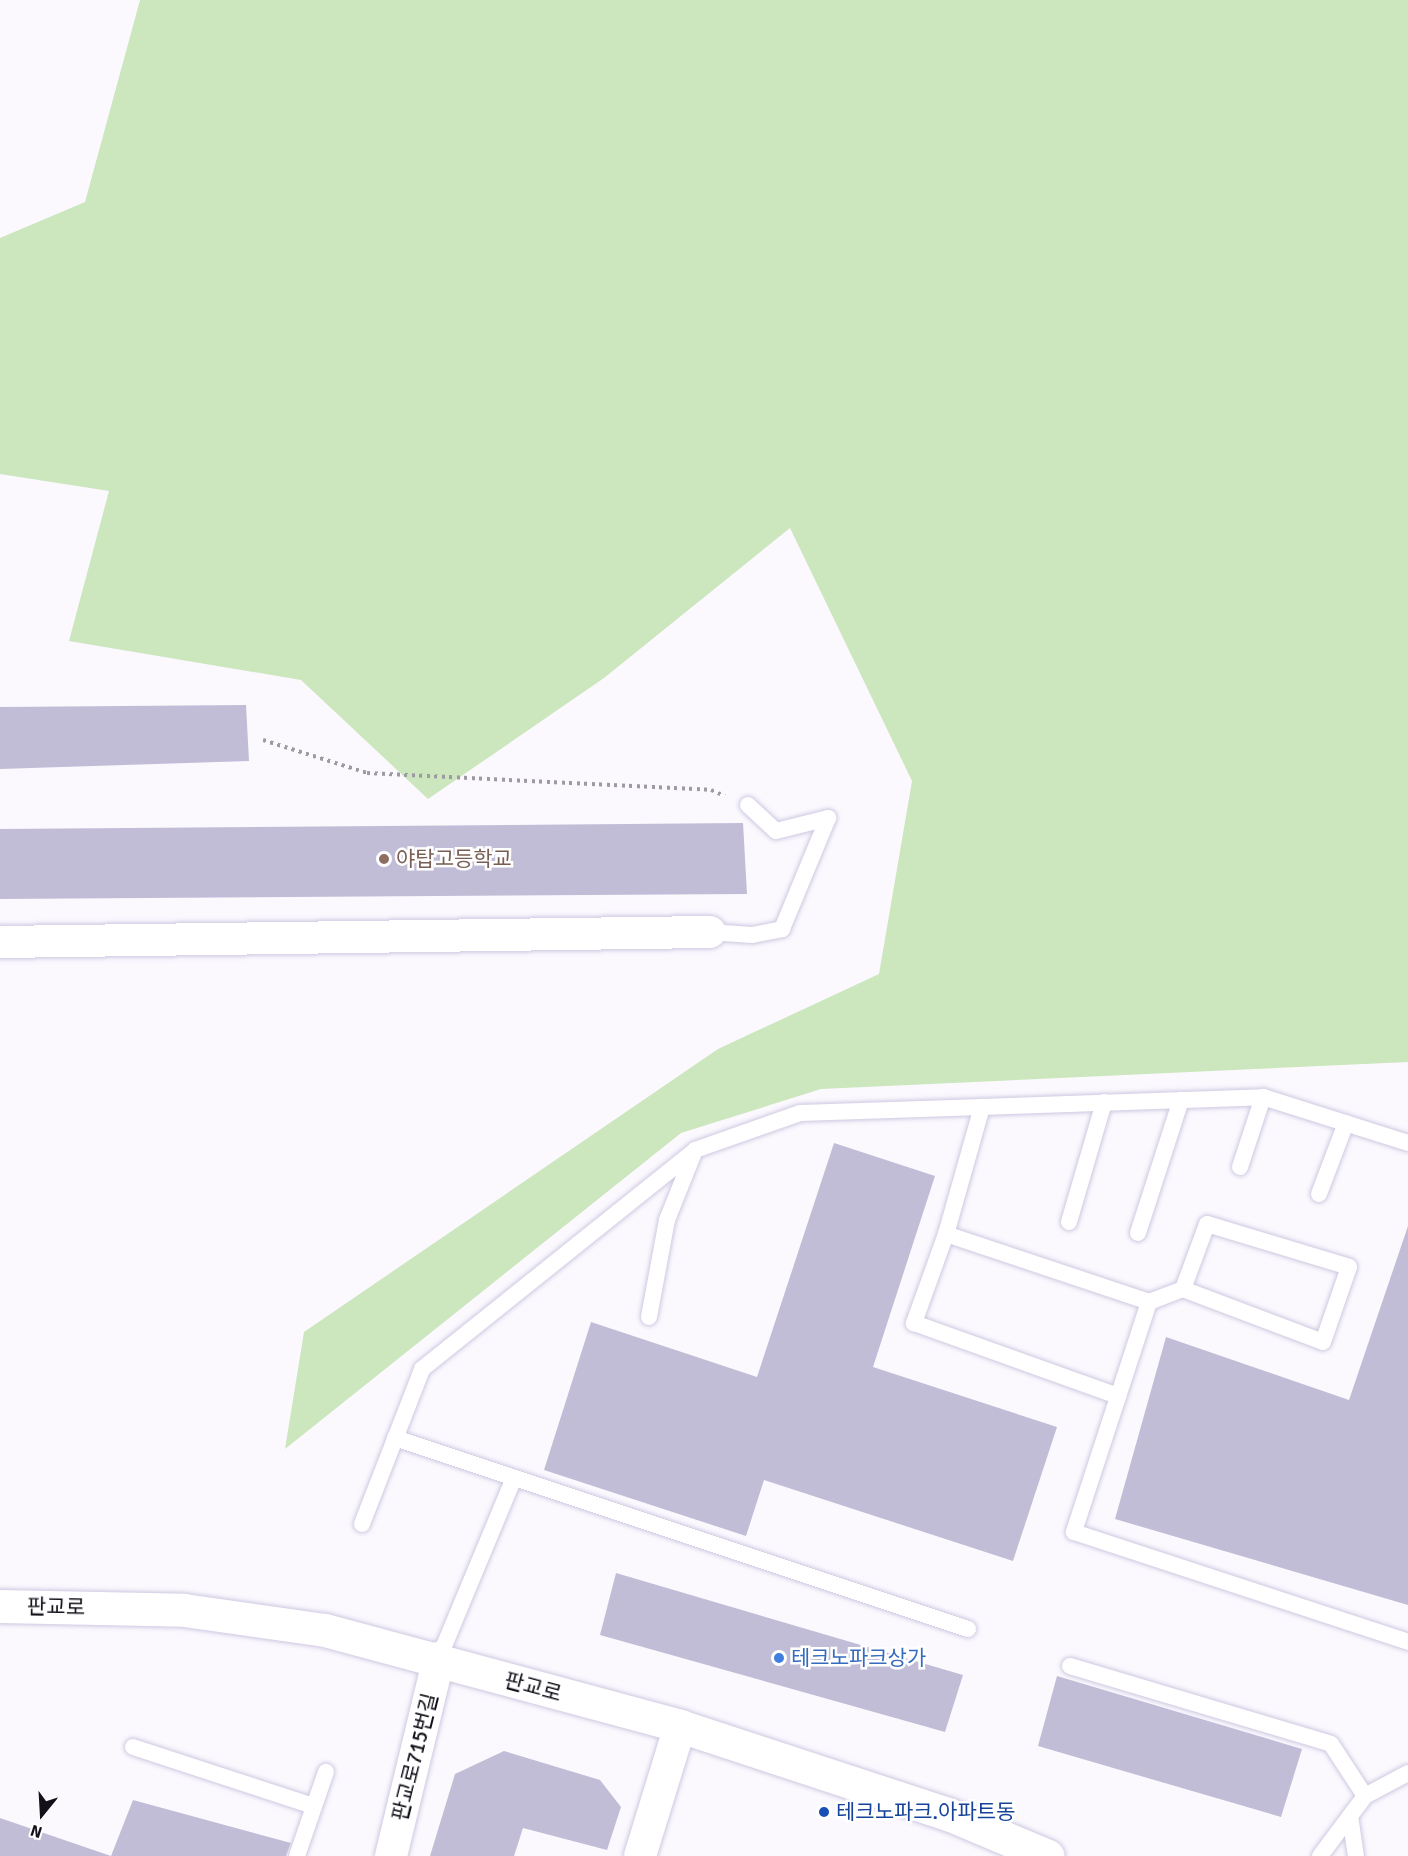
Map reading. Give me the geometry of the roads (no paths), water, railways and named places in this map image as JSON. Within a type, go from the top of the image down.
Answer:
[{"type":"main road","name":"판교로","points":[[0,1606],[184,1610],[326,1630],[439,1658],[680,1726],[948,1814],[1048,1856]]},
{"type":"street","points":[[0,942],[710,932]]},
{"type":"street","name":"판교로715번길","points":[[391,1856],[439,1658]]},
{"type":"street","points":[[640,1856],[680,1726]]},
{"type":"lane","points":[[710,932],[752,935],[782,929],[828,818],[776,831],[748,805]]},
{"type":"lane","points":[[1240,1167],[1263,1097]]},
{"type":"lane","points":[[362,1524],[422,1369],[695,1150],[800,1113],[1263,1097],[1408,1143]]},
{"type":"lane","points":[[1138,1233],[1181,1100]]},
{"type":"lane","points":[[1069,1222],[1104,1102]]},
{"type":"lane","points":[[982,1107],[946,1234],[914,1323],[1118,1396]]},
{"type":"lane","points":[[1319,1194],[1346,1123]]},
{"type":"lane","points":[[649,1317],[668,1220],[695,1150]]},
{"type":"lane","points":[[946,1234],[1149,1302],[1183,1289],[1323,1342],[1349,1267],[1207,1224],[1183,1289]]},
{"type":"lane","points":[[1149,1302],[1074,1532],[1408,1642]]},
{"type":"lane","points":[[395,1438],[968,1629]]},
{"type":"lane","points":[[439,1658],[514,1478]]},
{"type":"lane","points":[[1070,1666],[1331,1744],[1365,1796]]},
{"type":"lane","points":[[133,1747],[314,1806]]},
{"type":"lane","points":[[297,1856],[326,1772]]},
{"type":"lane","points":[[1320,1856],[1365,1796],[1408,1773]]},
{"type":"lane","points":[[1350,1816],[1356,1856]]},
{"type":"place","name":"야탑고등학교","points":[[384,859]]},
{"type":"place","name":"테크노파크상가","points":[[779,1658]]},
{"type":"place","name":"테크노파크.아파트동","points":[[824,1812]]}]
